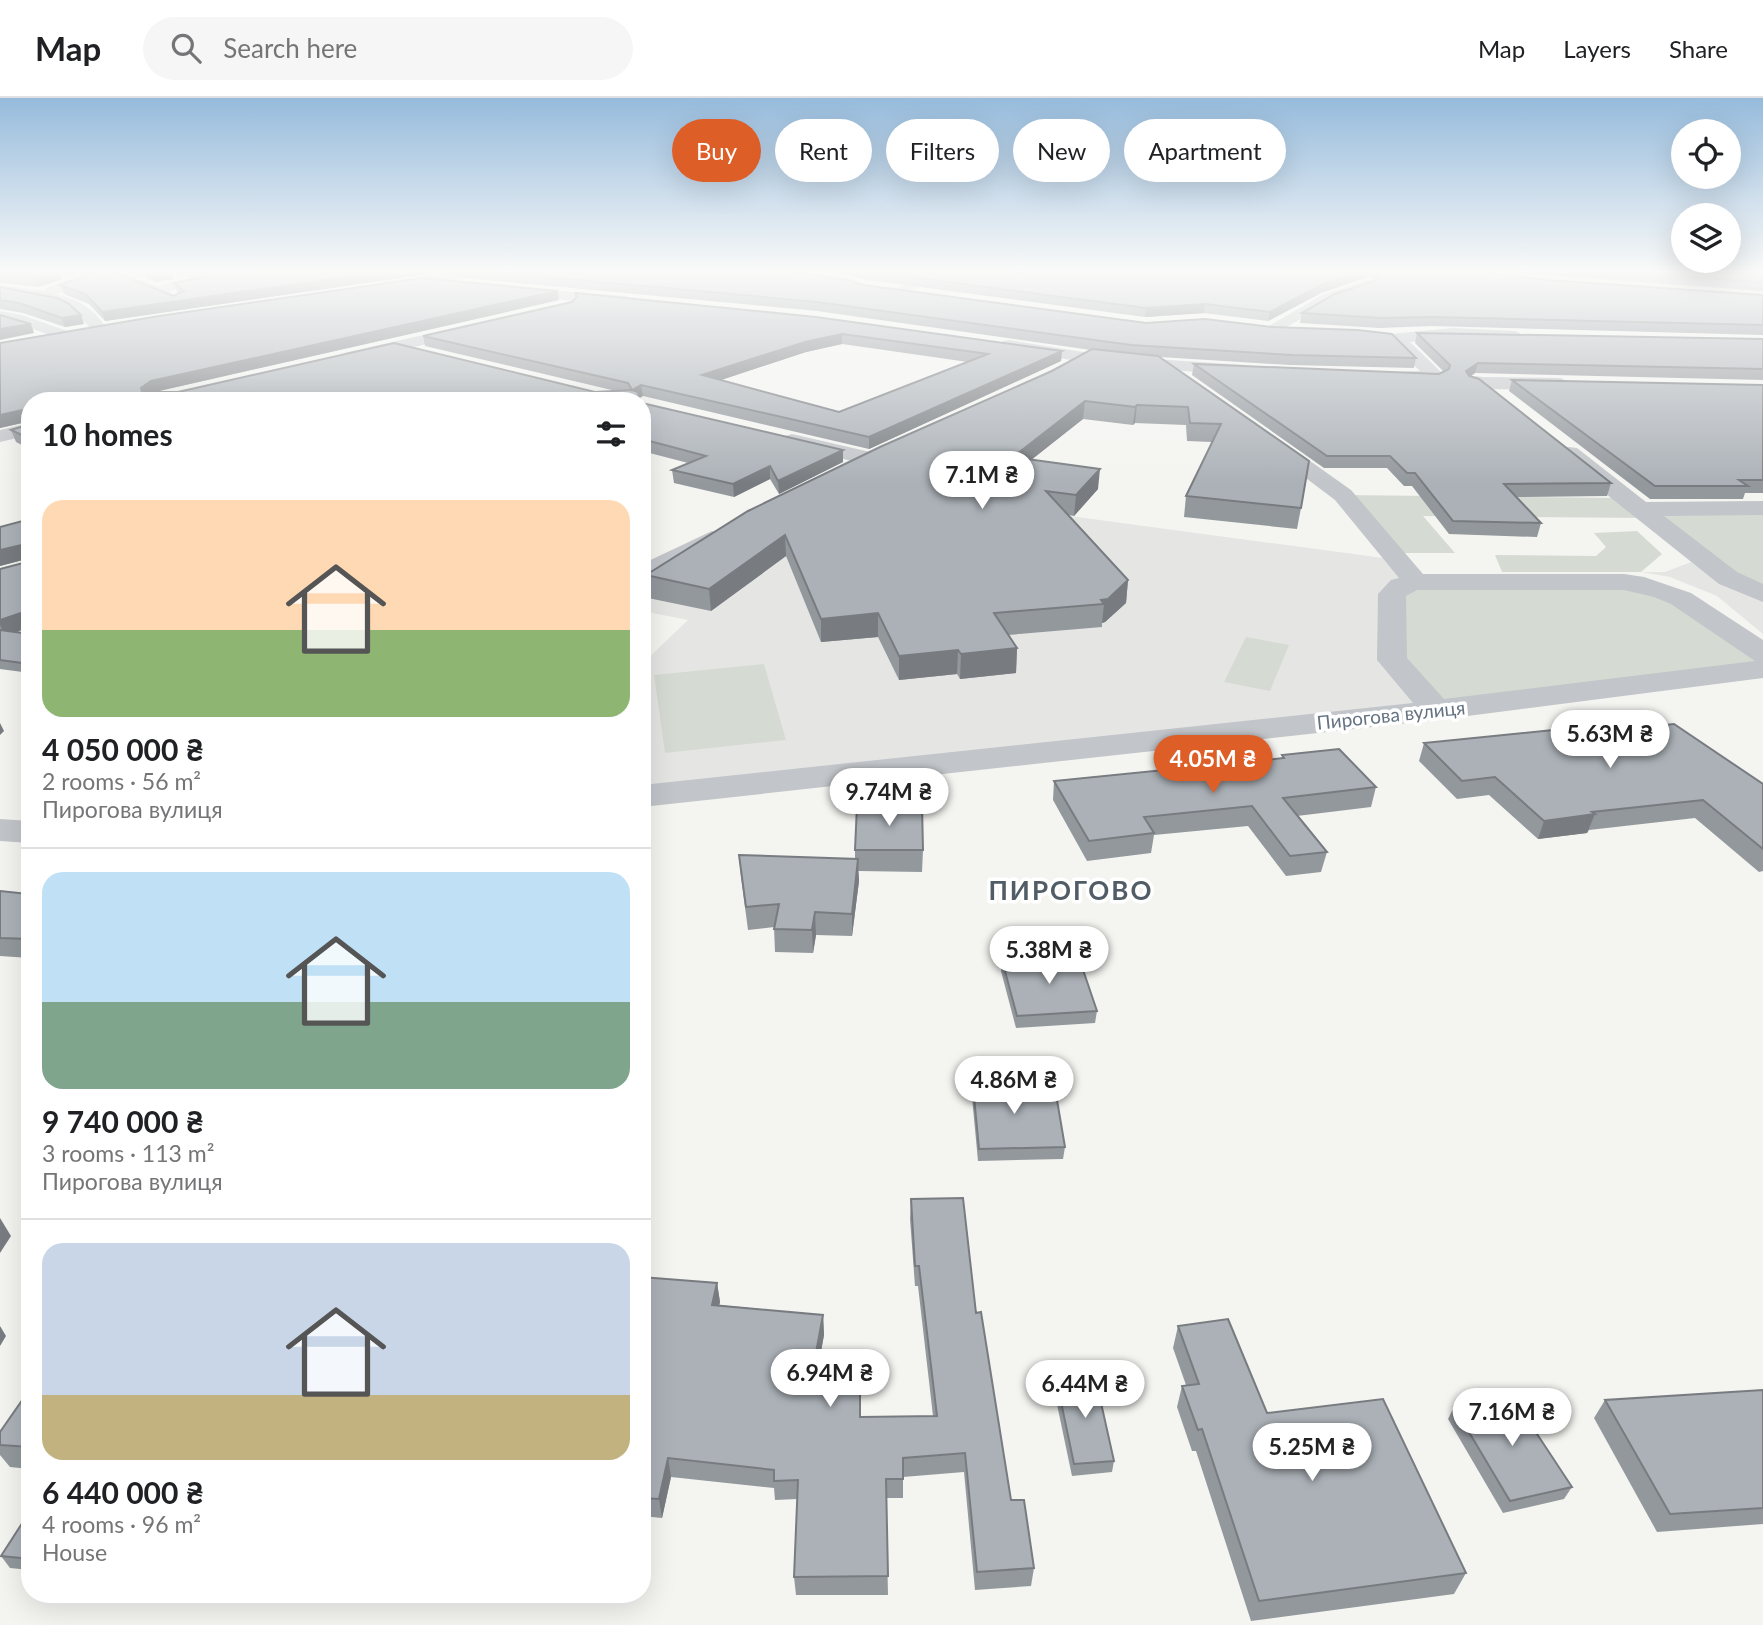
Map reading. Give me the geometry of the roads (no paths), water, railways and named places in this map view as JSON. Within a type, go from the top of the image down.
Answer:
[{"type":"street","points":[[327,362],[414,342]]},
{"type":"street","points":[[1400,342],[1436,377]]},
{"type":"street","points":[[996,343],[1086,358],[1265,372]]},
{"type":"street","points":[[393,347],[433,356]]},
{"type":"street","points":[[1054,375],[1086,358]]},
{"type":"street","points":[[1163,366],[1197,390]]},
{"type":"street","points":[[1370,375],[1436,377],[1483,383],[1578,384]]},
{"type":"street","points":[[1483,383],[1514,408]]},
{"type":"street","points":[[1242,422],[1343,495],[1416,582]]},
{"type":"street","points":[[0,436],[21,431]]},
{"type":"street","points":[[777,437],[871,459]]},
{"type":"street","points":[[1554,440],[1728,578],[1763,594]]},
{"type":"street","points":[[847,471],[896,448]]},
{"type":"street","points":[[1638,509],[1763,508]]},
{"type":"street","points":[[651,570],[727,532]]},
{"type":"street","points":[[1436,710],[1392,660],[1392,594],[1401,586],[1416,582],[1624,582],[1644,585],[1688,600],[1763,654]]},
{"type":"street","name":"Пирогова вулиця","points":[[651,795],[1436,710],[1763,669]]},
{"type":"street","points":[[0,830],[21,831]]},
{"type":"district","name":"ПИРОГОВО","points":[[1071,891]]}]
